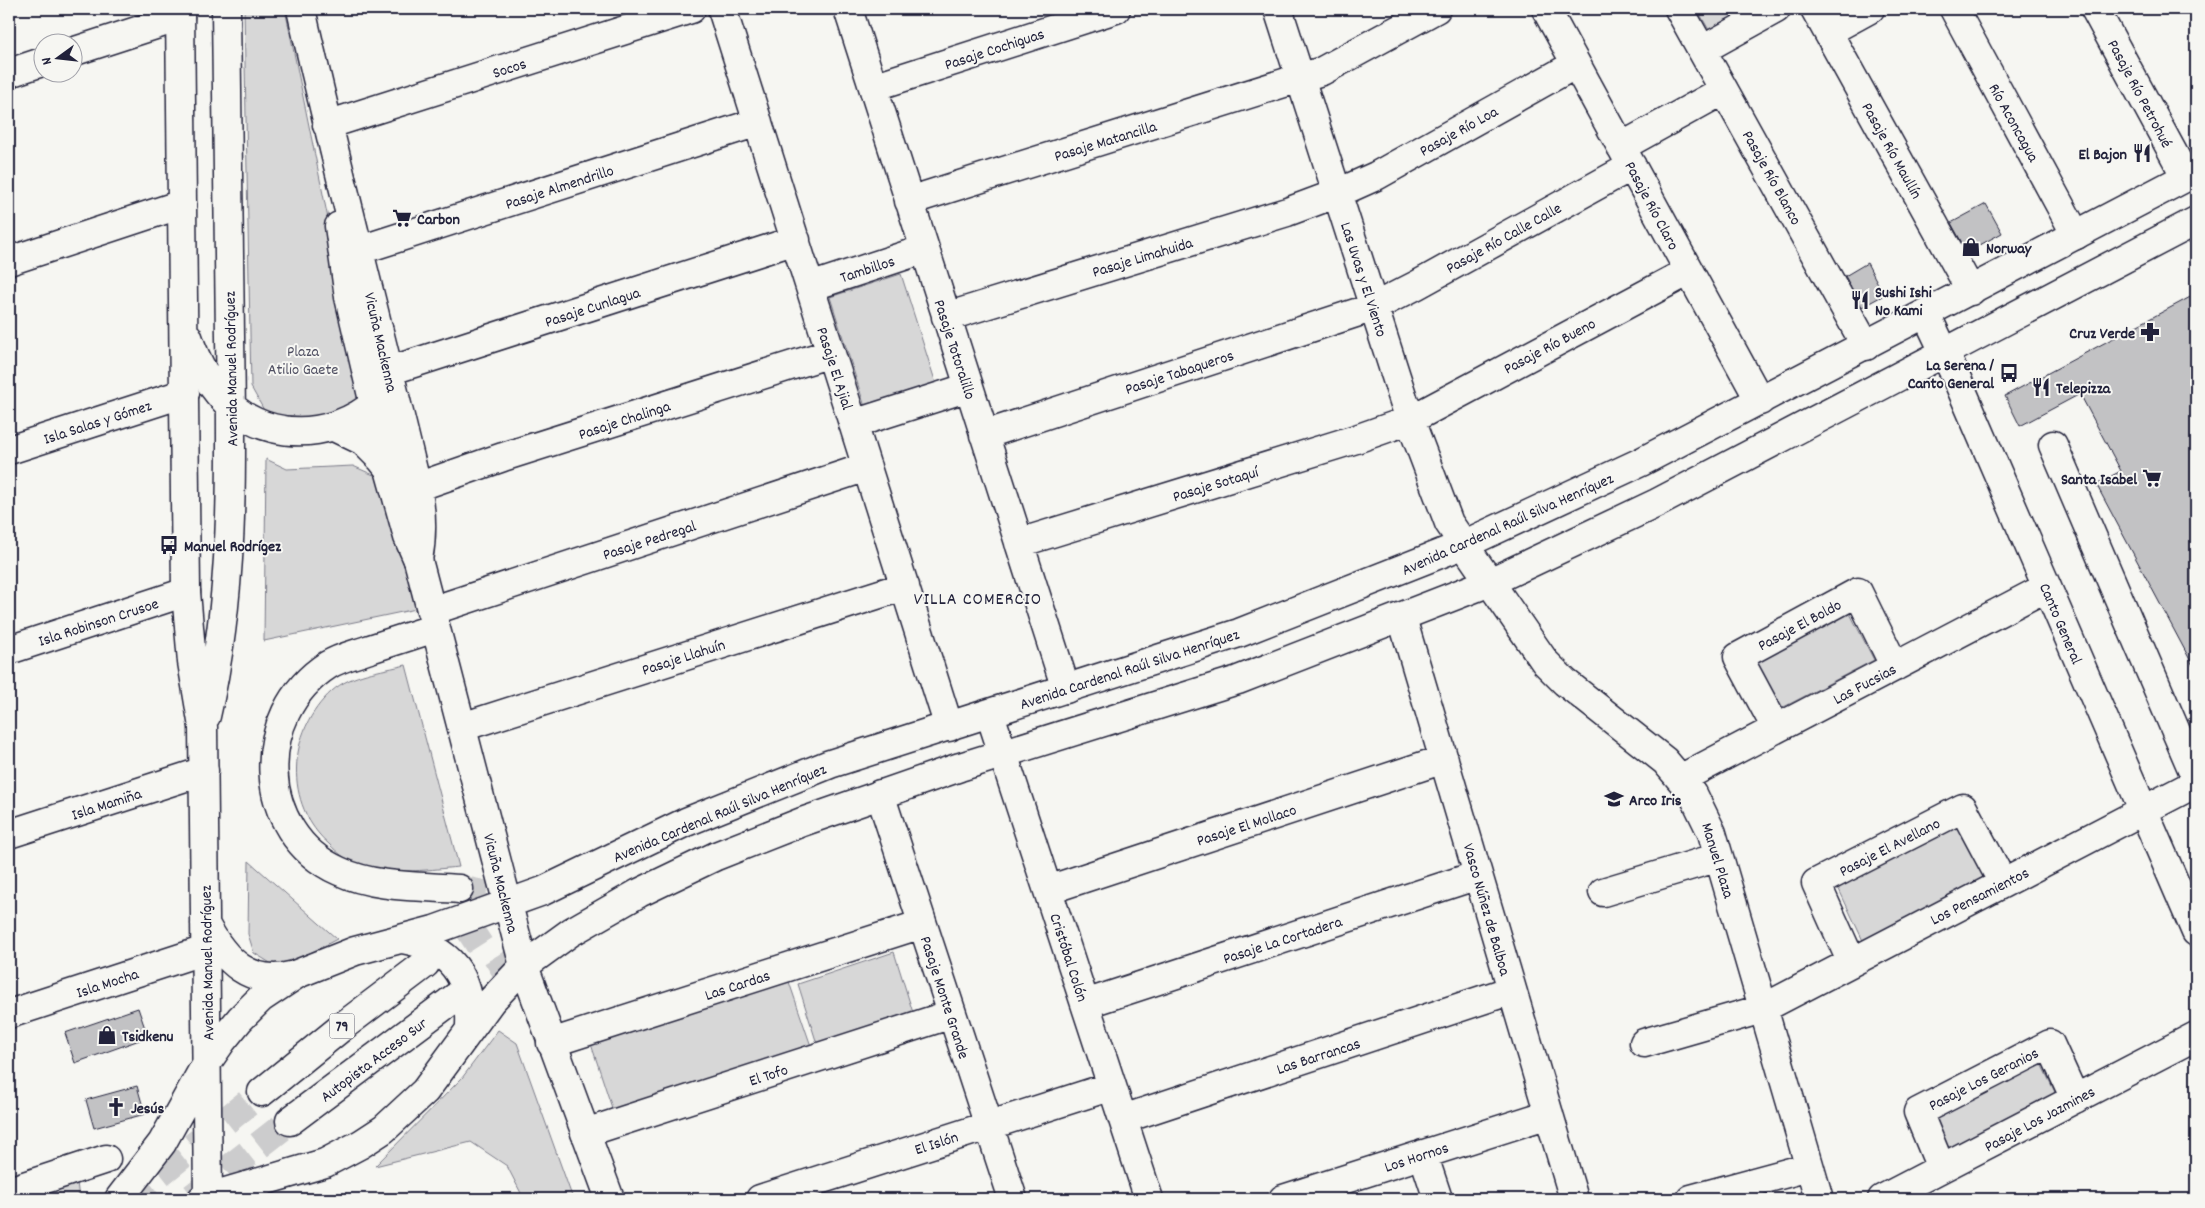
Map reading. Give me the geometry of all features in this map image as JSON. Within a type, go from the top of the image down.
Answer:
[{"type":"main road","name":"Avenida Manuel Rodríguez","points":[[204,727],[224,621],[229,556],[232,407],[226,9]]},
{"type":"main road","name":"Vicuña Mackenna","points":[[301,9],[327,125],[360,250],[422,508],[422,530],[418,560]]},
{"type":"main road","name":"Socos","points":[[327,125],[644,16],[691,9]]},
{"type":"main road","name":"Pasaje El Ajial","points":[[722,9],[949,727]]},
{"type":"main road","name":"Pasaje Totoralillo","points":[[848,9],[1066,689]]},
{"type":"main road","name":"Pasaje Cochiguas","points":[[873,87],[1116,9]]},
{"type":"main road","name":"Las Uvas y El Viento","points":[[1278,9],[1410,420],[1449,523],[1465,544]]},
{"type":"main road","name":"Pasaje Matancilla","points":[[909,201],[1300,78],[1340,62],[1436,9]]},
{"type":"main road","name":"Pasaje Río Claro","points":[[1546,9],[1760,401]]},
{"type":"main road","name":"Pasaje Río Blanco","points":[[1679,9],[1866,346]]},
{"type":"main road","points":[[1702,50],[1776,9]]},
{"type":"main road","points":[[1822,20],[1870,9]]},
{"type":"main road","name":"Río Aconcagua","points":[[1954,9],[2076,235]]},
{"type":"main road","name":"Pasaje Río Petrohué","points":[[2095,9],[2191,174]]},
{"type":"main road","name":"Avenida Manuel Rodríguez","points":[[180,13],[186,592],[192,662],[204,727],[206,1199]]},
{"type":"main road","points":[[82,48],[180,13]]},
{"type":"main road","name":"Pasaje Río Maullín","points":[[1822,20],[1971,291]]},
{"type":"main road","name":"Pasaje Río Loa","points":[[1338,193],[1376,176],[1576,64]]},
{"type":"main road","points":[[9,73],[32,65]]},
{"type":"main road","name":"Pasaje Río Calle Calle","points":[[1374,307],[1417,285],[1627,156],[1724,90]]},
{"type":"main road","name":"Pasaje Almendrillo","points":[[360,250],[758,122]]},
{"type":"main road","name":"Vicuña Mackenna","points":[[327,125],[344,265],[389,469],[403,520],[418,560],[524,966],[610,1199]]},
{"type":"main road","name":"Avenida Cardenal Raúl Silva Henríquez","points":[[119,1199],[162,1144],[206,1064],[222,1041],[249,1009],[274,988],[297,974],[355,951],[402,939],[508,904],[555,886],[644,841],[757,792],[830,764],[990,714],[1239,632],[1465,544],[1642,462],[2191,174]]},
{"type":"main road","name":"Pasaje Limahuida","points":[[946,317],[1278,214],[1338,193]]},
{"type":"main road","points":[[9,261],[182,204]]},
{"type":"main road","points":[[206,1199],[313,1167],[361,1144],[406,1111],[425,1091],[491,1001],[524,966],[571,932],[648,889],[758,838],[880,794],[1238,680],[1402,618],[1490,582],[1666,498],[2196,221]]},
{"type":"main road","name":"Pasaje Cunlagua","points":[[390,378],[796,240]]},
{"type":"main road","name":"Tambillos","points":[[810,287],[925,249]]},
{"type":"main road","name":"Pasaje Río Bueno","points":[[1410,420],[1689,271]]},
{"type":"main road","name":"Pasaje Tabaqueros","points":[[984,435],[1374,307]]},
{"type":"main road","name":"Canto General","points":[[1926,314],[1945,352],[2196,932]]},
{"type":"main road","points":[[184,324],[198,360],[208,379],[232,407],[270,427],[307,431],[334,427],[355,418],[374,406],[390,378]]},
{"type":"main road","name":"Pasaje Chalinga","points":[[417,487],[503,457],[831,353]]},
{"type":"main road","points":[[854,424],[969,387]]},
{"type":"main road","name":"Isla Salas y Gómez","points":[[9,450],[185,393]]},
{"type":"main road","name":"Pasaje Sotaquí","points":[[1019,543],[1356,439],[1410,420]]},
{"type":"main road","points":[[334,427],[363,442],[382,459],[389,469]]},
{"type":"main road","points":[[2054,444],[2196,778]]},
{"type":"main road","name":"Pasaje Pedregal","points":[[458,890],[357,878],[338,871],[320,860],[305,846],[292,830],[282,812],[273,772],[278,730],[286,711],[297,693],[328,665],[433,619],[867,467]]},
{"type":"main road","name":"Manuel Plaza","points":[[1465,544],[1545,662],[1579,694],[1645,743],[1682,778],[1703,812],[1719,857],[1819,1199]]},
{"type":"main road","name":"Pasaje Llahuín","points":[[462,727],[905,586]]},
{"type":"main road","name":"Las Fucsias","points":[[1682,778],[2047,587]]},
{"type":"main road","name":"Isla Robinson Crusoe","points":[[9,650],[186,592]]},
{"type":"main road","name":"Pasaje El Boldo","points":[[1776,728],[1738,657],[1858,592],[1895,667]]},
{"type":"main road","name":"Vasco Núñez de Balboa","points":[[1402,618],[1574,1199]]},
{"type":"main road","name":"Cristóbal Colón","points":[[990,714],[1149,1199]]},
{"type":"main road","name":"Pasaje El Mollaco","points":[[1048,890],[1444,759]]},
{"type":"main road","name":"Isla Mamiña","points":[[9,834],[204,771]]},
{"type":"main road","name":"Los Pensamientos","points":[[1644,1043],[1762,1009],[2196,783]]},
{"type":"main road","name":"Pasaje Monte Grande","points":[[880,794],[1013,1199]]},
{"type":"main road","name":"Pasaje El Avellano","points":[[1851,961],[1816,883],[1963,808],[2003,883]]},
{"type":"main road","points":[[1603,892],[1719,857]]},
{"type":"main road","name":"Pasaje La Cortadera","points":[[1085,1004],[1478,875]]},
{"type":"main road","points":[[205,923],[224,954],[245,971],[270,978],[284,978],[297,974]]},
{"type":"main road","name":"Las Cardas","points":[[551,1043],[922,924]]},
{"type":"main road","points":[[402,939],[435,949],[453,964],[462,979],[468,995],[469,1029]]},
{"type":"main road","name":"Isla Mocha","points":[[9,1014],[205,950]]},
{"type":"main road","name":"79","points":[[262,1092],[346,1023],[425,964]]},
{"type":"main road","name":"Las Barrancas","points":[[1123,1119],[1512,990]]},
{"type":"main road","name":"Autopista Acceso Sur","points":[[290,1121],[456,997]]},
{"type":"main road","name":"El Tofo","points":[[585,1133],[952,1014]]},
{"type":"main road","name":"Pasaje Los Jazmines","points":[[1882,1199],[2196,1036]]},
{"type":"main road","name":"Pasaje Los Geranios","points":[[1942,1168],[1918,1112],[2050,1044],[2075,1099]]},
{"type":"main road","name":"El Islón","points":[[760,1199],[1112,1086]]},
{"type":"main road","name":"Los Hornos","points":[[1299,1197],[1423,1154],[1549,1114]]},
{"type":"main road","points":[[1423,1154],[1438,1199]]},
{"type":"main road","points":[[9,1191],[106,1159]]},
{"type":"main road","points":[[1691,1199],[1809,1167]]},
{"type":"green space","name":"Plaza Atilio Gaete","points":[[244,9],[285,9],[364,394],[339,410],[317,418],[294,418],[265,412],[251,387]]},
{"type":"green space","points":[[1697,9],[1747,9],[1709,30]]},
{"type":"green space","points":[[901,274],[938,390],[867,413],[830,297]]},
{"type":"green space","points":[[266,459],[287,469],[353,466],[376,476],[391,488],[416,609],[264,641]]},
{"type":"green space","points":[[1844,602],[1874,660],[1780,709],[1750,651]]},
{"type":"green space","points":[[406,665],[459,867],[393,871],[380,870],[354,863],[338,853],[315,829],[304,810],[298,789],[296,768],[299,747],[306,726],[317,707],[332,691],[348,681],[367,674]]},
{"type":"green space","points":[[1958,824],[1988,885],[1865,945],[1836,883]]},
{"type":"green space","points":[[249,861],[337,939],[293,962],[272,964],[254,953],[248,934]]},
{"type":"green space","points":[[894,952],[914,1016],[818,1047],[798,984]]},
{"type":"green space","points":[[788,979],[813,1052],[615,1117],[591,1044]]},
{"type":"green space","points":[[498,1030],[517,1043],[573,1199],[524,1199],[507,1166],[471,1142],[375,1166],[462,1078]]},
{"type":"green space","points":[[2040,1062],[2060,1102],[1948,1157],[1928,1118]]},
{"type":"green space","points":[[77,1182],[79,1199],[21,1199]]},
{"type":"building","points":[[1986,204],[2002,233],[1967,252],[1951,223]]},
{"type":"building","points":[[1867,263],[1884,295],[1862,307],[1845,276]]},
{"type":"building","name":"Santa Isabel","points":[[2196,294],[2196,671],[2096,484],[2121,471],[2080,394],[2020,426],[2005,396]]},
{"type":"building","name":"Tsidkenu","points":[[138,1008],[148,1037],[75,1063],[65,1033]]},
{"type":"building","name":"Jesús","points":[[137,1086],[145,1114],[94,1128],[86,1100]]},
{"type":"tunnel","points":[[459,889],[498,897],[517,905]]},
{"type":"tunnel","points":[[425,964],[509,910]]},
{"type":"tunnel","points":[[456,997],[538,947]]},
{"type":"tunnel","points":[[127,1199],[262,1092]]},
{"type":"tunnel","points":[[193,1197],[290,1121]]},
{"type":"place","name":"El Bajon","points":[[2142,153]]},
{"type":"place","name":"Carbon","points":[[402,218]]},
{"type":"place","name":"Norway","points":[[1971,247]]},
{"type":"place","name":"Sushi Ishi No Kami","points":[[1860,300]]},
{"type":"place","name":"Cruz Verde","points":[[2150,332]]},
{"type":"place","name":"La Serena / Canto General","points":[[2009,373]]},
{"type":"place","name":"Telepizza","points":[[2041,387]]},
{"type":"place","name":"Santa Isabel","points":[[2152,478]]},
{"type":"place","name":"Manuel Rodrígez","points":[[169,545]]},
{"type":"place","name":"Arco Iris","points":[[1614,799]]},
{"type":"place","name":"Tsidkenu","points":[[107,1035]]},
{"type":"place","name":"Jesús","points":[[116,1107]]},
{"type":"district","name":"VILLA COMERCIO","points":[[978,598]]}]
